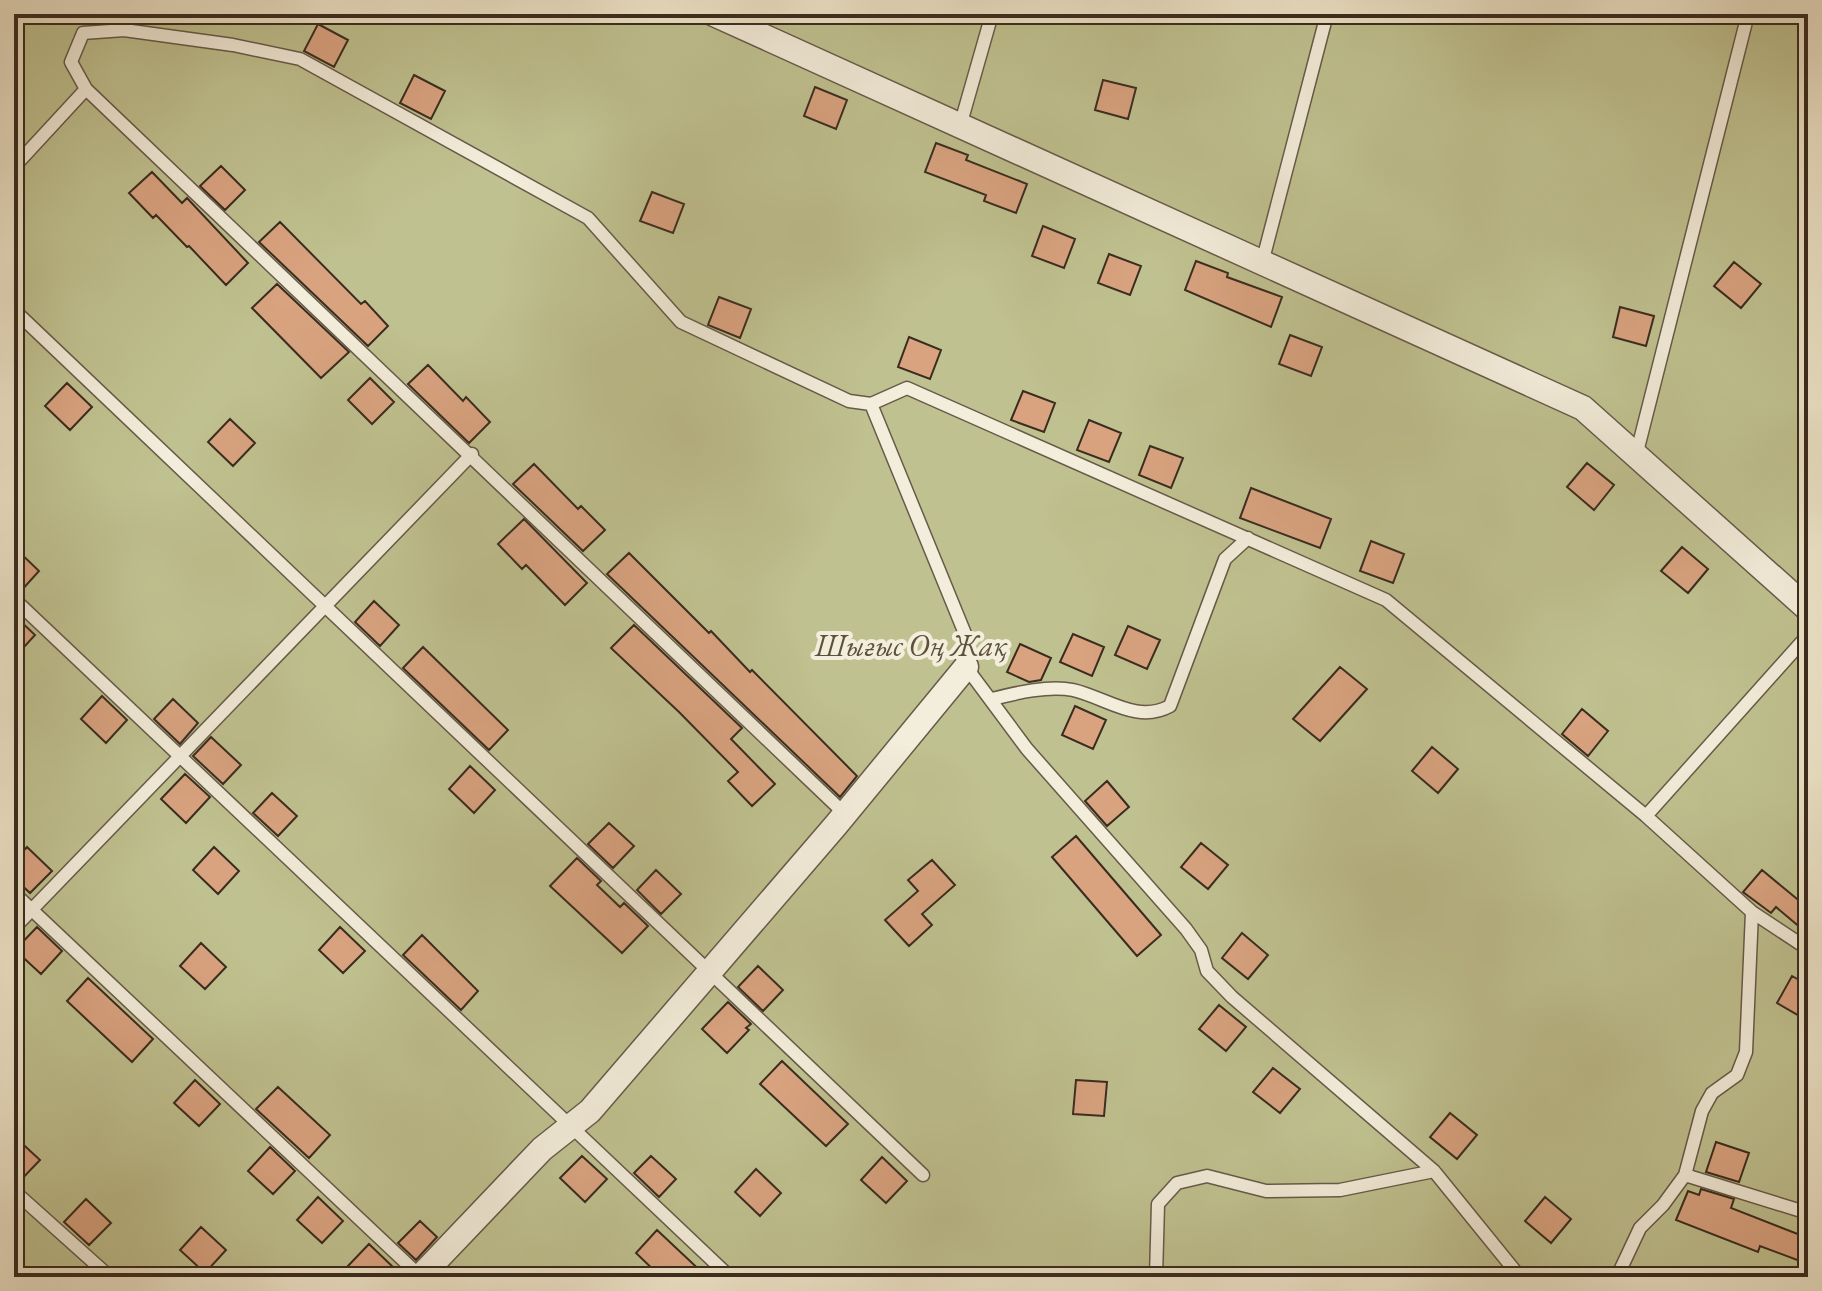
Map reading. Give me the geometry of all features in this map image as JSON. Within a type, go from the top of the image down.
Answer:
[{"type":"street","points":[[714,14],[762,24],[960,126],[1583,408],[1808,609]]},
{"type":"street","points":[[420,1277],[542,1149],[590,1111],[845,814],[966,667]]},
{"type":"lane","points":[[960,126],[992,14]]},
{"type":"lane","points":[[1262,263],[1327,14]]},
{"type":"lane","points":[[1636,456],[1748,14]]},
{"type":"lane","points":[[845,814],[472,454],[86,89],[71,62],[83,33],[124,30],[233,45],[300,59],[588,218],[681,322],[849,401],[871,404],[907,388],[1386,600],[1646,816],[1752,912],[1808,949]]},
{"type":"lane","points":[[14,167],[86,89]]},
{"type":"lane","points":[[14,310],[923,1175]]},
{"type":"lane","points":[[871,404],[968,641],[966,667],[1027,749],[1186,929],[1201,950],[1207,971],[1232,997],[1434,1171],[1520,1277]]},
{"type":"lane","points":[[14,928],[472,454]]},
{"type":"lane","points":[[992,699],[1013,694],[1072,690],[1141,714],[1157,713],[1170,706],[1225,559],[1248,538]]},
{"type":"lane","points":[[14,599],[730,1277]]},
{"type":"lane","points":[[1646,816],[1808,635]]},
{"type":"lane","points":[[14,893],[420,1277]]},
{"type":"lane","points":[[1617,1277],[1640,1228],[1663,1205],[1685,1175],[1702,1111],[1712,1093],[1737,1075],[1746,1052],[1752,912]]},
{"type":"lane","points":[[1156,1277],[1158,1204],[1177,1183],[1207,1176],[1266,1191],[1340,1190],[1434,1171]]},
{"type":"lane","points":[[1685,1175],[1808,1213]]},
{"type":"lane","points":[[14,1191],[110,1277]]},
{"type":"green space","name":"Шығыс Оң Жақ","points":[[14,14],[1808,14],[1808,1277],[14,1277]]},
{"type":"building","points":[[318,24],[348,40],[334,67],[304,51]]},
{"type":"building","points":[[414,75],[445,91],[431,119],[400,103]]},
{"type":"building","points":[[1103,80],[1136,88],[1128,119],[1095,110]]},
{"type":"building","points":[[815,87],[847,100],[836,129],[804,116]]},
{"type":"building","points":[[936,143],[968,155],[966,160],[1027,184],[1016,213],[984,201],[986,195],[925,172]]},
{"type":"building","points":[[221,166],[245,190],[225,210],[200,186]]},
{"type":"building","points":[[152,172],[182,203],[187,198],[248,263],[226,285],[189,246],[156,215],[153,218],[129,193]]},
{"type":"building","points":[[652,192],[684,204],[673,233],[640,221]]},
{"type":"building","points":[[280,222],[361,304],[365,301],[388,326],[368,346],[259,242]]},
{"type":"building","points":[[1043,226],[1075,239],[1064,268],[1032,256]]},
{"type":"building","points":[[1109,254],[1141,266],[1130,295],[1098,283]]},
{"type":"building","points":[[1196,261],[1228,273],[1227,277],[1282,297],[1271,327],[1185,290]]},
{"type":"building","points":[[1734,262],[1761,284],[1741,308],[1714,286]]},
{"type":"building","points":[[277,284],[349,352],[321,378],[252,308]]},
{"type":"building","points":[[719,297],[751,309],[740,338],[708,325]]},
{"type":"building","points":[[1620,307],[1654,316],[1646,346],[1613,337]]},
{"type":"building","points":[[1290,335],[1322,347],[1311,376],[1279,364]]},
{"type":"building","points":[[909,337],[941,350],[930,379],[898,367]]},
{"type":"building","points":[[428,365],[463,401],[466,397],[490,422],[469,443],[408,384]]},
{"type":"building","points":[[370,378],[394,402],[372,424],[348,400]]},
{"type":"building","points":[[67,383],[92,407],[70,430],[45,406]]},
{"type":"building","points":[[1023,391],[1055,403],[1044,432],[1011,420]]},
{"type":"building","points":[[230,419],[255,443],[233,466],[208,442]]},
{"type":"building","points":[[1089,420],[1121,433],[1109,462],[1077,450]]},
{"type":"building","points":[[1150,446],[1183,458],[1171,488],[1139,475]]},
{"type":"building","points":[[1587,463],[1614,485],[1594,510],[1567,487]]},
{"type":"building","points":[[534,464],[578,509],[581,506],[605,530],[583,551],[513,484]]},
{"type":"building","points":[[1251,488],[1331,519],[1320,548],[1240,518]]},
{"type":"building","points":[[524,519],[587,583],[565,605],[526,565],[522,569],[498,544]]},
{"type":"building","points":[[1371,541],[1404,554],[1393,583],[1360,571]]},
{"type":"building","points":[[14,547],[39,571],[20,592],[14,590]]},
{"type":"building","points":[[1682,547],[1708,569],[1688,593],[1661,571]]},
{"type":"building","points":[[629,553],[857,776],[840,797],[607,574]]},
{"type":"building","points":[[374,601],[399,625],[380,646],[355,622]]},
{"type":"building","points":[[14,615],[35,635],[14,658]]},
{"type":"building","points":[[634,625],[742,728],[731,739],[775,784],[752,806],[728,781],[738,772],[611,648]]},
{"type":"building","points":[[1128,626],[1160,640],[1147,669],[1115,655]]},
{"type":"building","points":[[1073,634],[1104,647],[1092,676],[1060,662]]},
{"type":"building","points":[[1020,644],[1051,658],[1041,680],[1029,682],[1007,672]]},
{"type":"building","points":[[423,647],[508,730],[489,750],[403,668]]},
{"type":"building","points":[[1340,667],[1367,689],[1320,741],[1293,719]]},
{"type":"building","points":[[102,696],[127,720],[106,743],[81,719]]},
{"type":"building","points":[[173,699],[198,723],[180,744],[154,719]]},
{"type":"building","points":[[1075,706],[1106,720],[1093,749],[1062,735]]},
{"type":"building","points":[[1582,709],[1608,731],[1588,756],[1562,734]]},
{"type":"building","points":[[211,737],[241,765],[223,784],[193,756]]},
{"type":"building","points":[[1432,747],[1458,769],[1438,793],[1412,771]]},
{"type":"building","points":[[470,766],[495,790],[474,813],[449,789]]},
{"type":"building","points":[[185,774],[210,797],[186,823],[161,799]]},
{"type":"building","points":[[1107,781],[1129,807],[1107,826],[1085,801]]},
{"type":"building","points":[[272,793],[297,816],[278,836],[253,813]]},
{"type":"building","points":[[609,823],[634,846],[613,868],[588,844]]},
{"type":"building","points":[[1076,836],[1161,935],[1137,956],[1052,857]]},
{"type":"building","points":[[1201,843],[1228,865],[1208,889],[1181,867]]},
{"type":"building","points":[[27,847],[52,871],[30,893],[14,878],[14,861]]},
{"type":"building","points":[[214,847],[239,871],[218,894],[193,870]]},
{"type":"building","points":[[577,858],[601,881],[597,885],[620,907],[624,903],[648,926],[622,953],[550,886]]},
{"type":"building","points":[[932,860],[955,885],[922,914],[932,925],[909,946],[885,920],[918,891],[908,880]]},
{"type":"building","points":[[656,870],[681,894],[661,914],[637,890]]},
{"type":"building","points":[[1762,870],[1808,908],[1808,934],[1776,907],[1771,913],[1743,892]]},
{"type":"building","points":[[37,927],[62,951],[41,974],[15,950]]},
{"type":"building","points":[[340,927],[365,951],[343,973],[319,950]]},
{"type":"building","points":[[1242,933],[1268,955],[1248,979],[1222,958]]},
{"type":"building","points":[[422,935],[478,991],[461,1010],[403,955]]},
{"type":"building","points":[[201,943],[226,967],[205,989],[180,966]]},
{"type":"building","points":[[758,966],[783,990],[763,1011],[738,987]]},
{"type":"building","points":[[1792,976],[1808,985],[1808,1021],[1777,1003]]},
{"type":"building","points":[[88,978],[153,1039],[132,1062],[67,1001]]},
{"type":"building","points":[[728,1002],[751,1024],[727,1053],[702,1029]]},
{"type":"building","points":[[1219,1005],[1246,1027],[1226,1051],[1199,1029]]},
{"type":"building","points":[[782,1061],[848,1124],[826,1146],[760,1084]]},
{"type":"building","points":[[1273,1068],[1300,1089],[1280,1113],[1253,1092]]},
{"type":"building","points":[[195,1080],[220,1104],[199,1126],[174,1103]]},
{"type":"building","points":[[1076,1080],[1107,1082],[1104,1116],[1073,1114]]},
{"type":"building","points":[[278,1087],[330,1135],[309,1158],[256,1109]]},
{"type":"building","points":[[1450,1113],[1477,1135],[1457,1159],[1430,1137]]},
{"type":"building","points":[[14,1136],[40,1160],[18,1183],[14,1182]]},
{"type":"building","points":[[1716,1142],[1749,1153],[1739,1182],[1706,1172]]},
{"type":"building","points":[[270,1147],[295,1171],[273,1194],[248,1171]]},
{"type":"building","points":[[582,1156],[607,1179],[585,1202],[560,1178]]},
{"type":"building","points":[[651,1156],[676,1179],[659,1197],[634,1173]]},
{"type":"building","points":[[882,1157],[907,1181],[886,1203],[861,1180]]},
{"type":"building","points":[[756,1169],[781,1193],[760,1216],[735,1192]]},
{"type":"building","points":[[1701,1189],[1734,1199],[1731,1208],[1808,1238],[1808,1264],[1760,1246],[1758,1252],[1676,1220],[1688,1191],[1699,1195]]},
{"type":"building","points":[[318,1197],[343,1221],[322,1243],[297,1220]]},
{"type":"building","points":[[1545,1197],[1571,1219],[1551,1243],[1525,1221]]},
{"type":"building","points":[[86,1199],[111,1223],[89,1245],[64,1222]]},
{"type":"building","points":[[420,1221],[437,1237],[416,1260],[398,1243]]},
{"type":"building","points":[[201,1227],[226,1250],[205,1273],[180,1250]]},
{"type":"building","points":[[657,1230],[707,1277],[661,1277],[636,1253]]},
{"type":"building","points":[[369,1244],[394,1268],[385,1277],[358,1277],[347,1267]]}]
